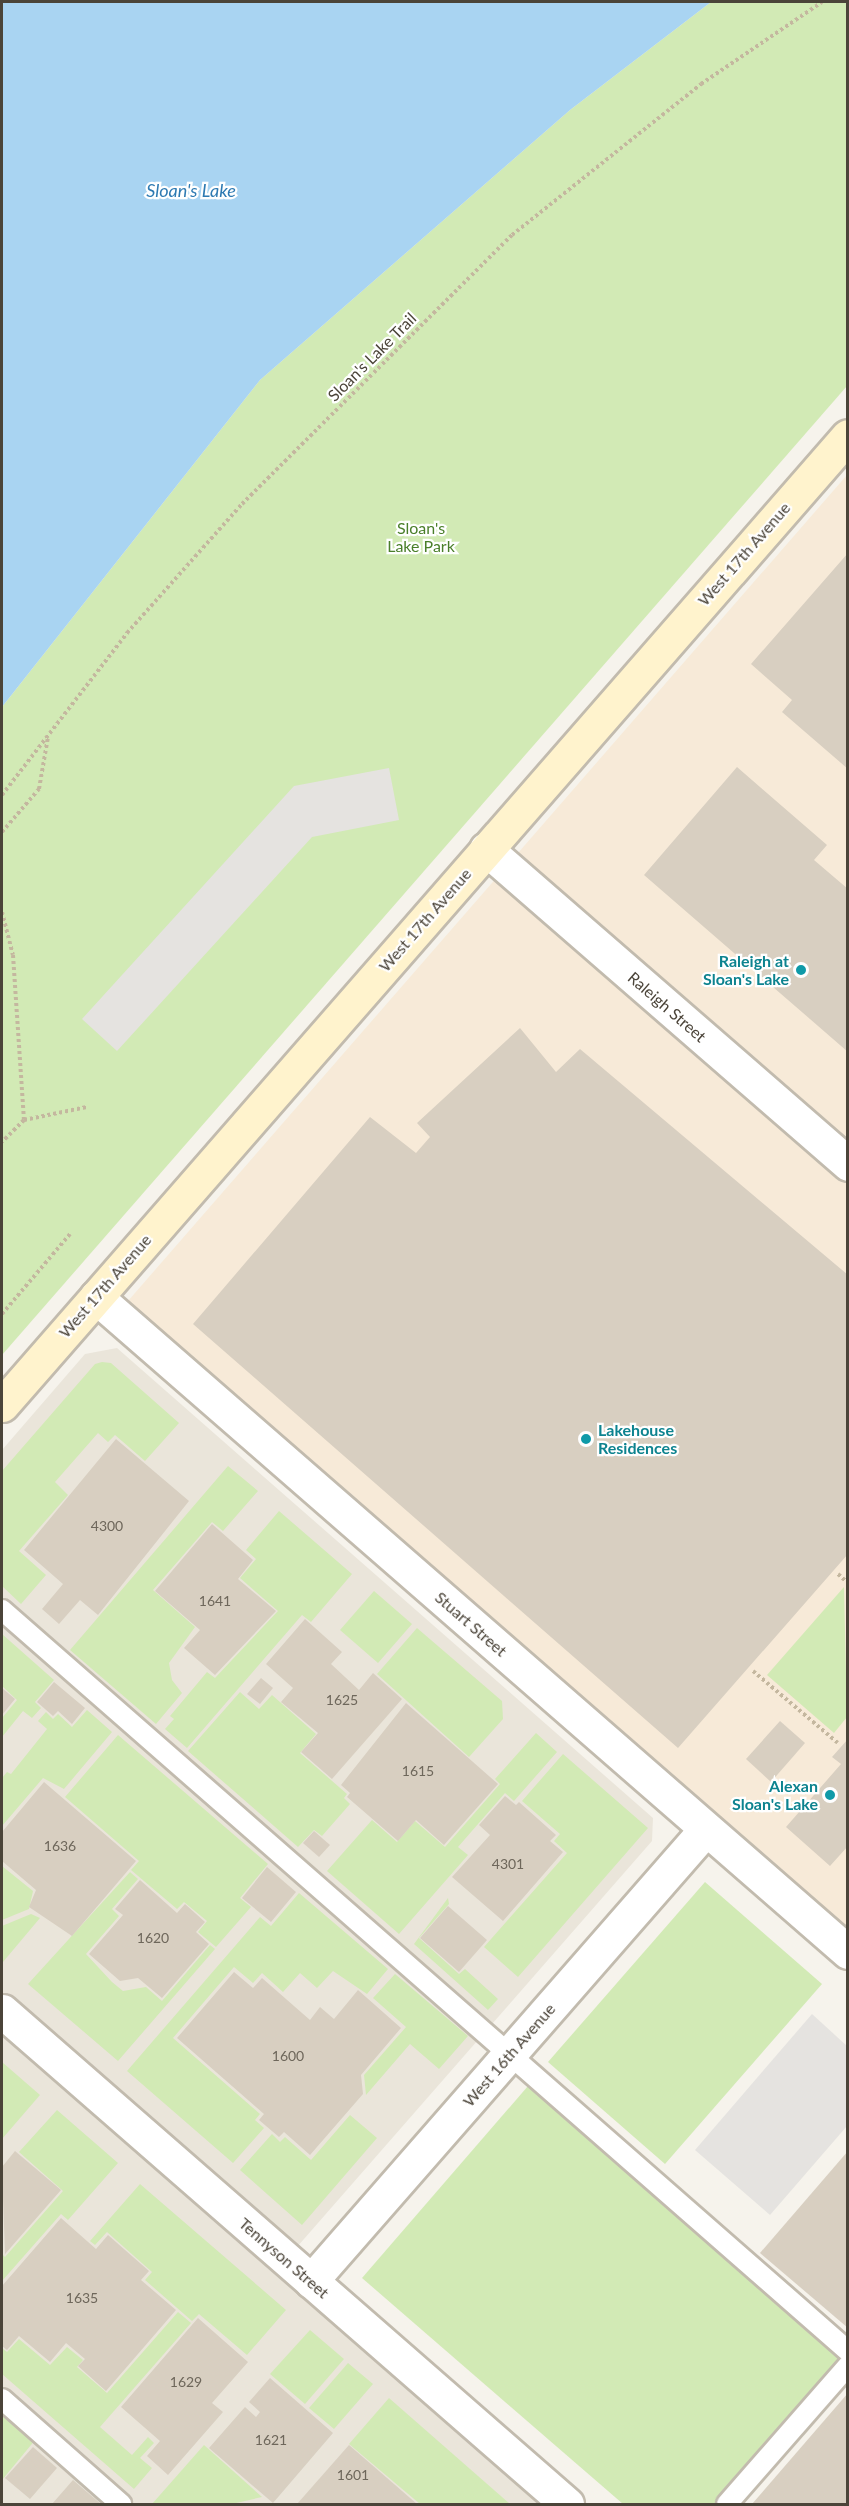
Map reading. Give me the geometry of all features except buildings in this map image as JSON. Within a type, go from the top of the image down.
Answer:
[{"type":"street","name":"West 17th Avenue","points":[[2,1405],[848,436]]},
{"type":"street","name":"Raleigh Street","points":[[486,849],[848,1164]]},
{"type":"street","name":"Stuart Street","points":[[96,1297],[848,1952]]},
{"type":"street","name":"West 16th Avenue","points":[[311,2281],[706,1829]]},
{"type":"street","name":"Tennyson Street","points":[[2,2011],[567,2505]]},
{"type":"lane","points":[[2,1610],[848,2350]]},
{"type":"lane","points":[[727,2505],[848,2366]]},
{"type":"lane","points":[[2,2399],[121,2505]]},
{"type":"path","name":"Sloan's Lake Trail","points":[[2,795],[127,633],[242,504],[512,234],[701,84],[822,2]]},
{"type":"path","points":[[2,832],[39,789],[48,736]]},
{"type":"path","points":[[2,912],[13,955],[24,1120]]},
{"type":"path","points":[[2,1142],[24,1120],[87,1107]]},
{"type":"path","points":[[2,1314],[70,1234]]},
{"type":"path","points":[[838,1574],[848,1582]]},
{"type":"path","points":[[753,1671],[838,1743]]},
{"type":"shaded area","points":[[847,475],[847,1928],[128,1301]]},
{"type":"shaded area","points":[[389,768],[399,820],[312,837],[117,1051],[82,1019],[294,786]]},
{"type":"shaded area","points":[[117,1348],[653,1818],[652,1841],[276,2271],[543,2504],[2,2504],[2,1450],[85,1354]]},
{"type":"shaded area","points":[[812,2014],[847,2046],[847,2126],[770,2215],[695,2150]]},
{"type":"green space","name":"Sloan's Lake Park","points":[[711,2],[847,2],[847,386],[2,1355],[2,707],[260,380],[570,110]]},
{"type":"green space","points":[[111,1363],[179,1423],[145,1461],[115,1435],[108,1442],[98,1433],[55,1482],[68,1495],[19,1551],[46,1575],[21,1604],[2,1586],[2,1471],[95,1364]]},
{"type":"green space","points":[[228,1466],[258,1491],[223,1531],[212,1522],[153,1590],[195,1627],[169,1663],[172,1680],[182,1693],[156,1724],[70,1650]]},
{"type":"green space","points":[[279,1511],[352,1574],[311,1622],[302,1615],[187,1748],[165,1729],[174,1719],[170,1716],[207,1672],[215,1678],[278,1611],[240,1578],[256,1559],[246,1550]]},
{"type":"green space","points":[[844,1587],[847,1717],[834,1733],[767,1675]]},
{"type":"green space","points":[[374,1591],[412,1624],[378,1663],[340,1630]]},
{"type":"green space","points":[[417,1628],[502,1701],[503,1719],[469,1757],[377,1674]]},
{"type":"green space","points":[[2,1634],[54,1680],[35,1702],[41,1708],[32,1718],[23,1711],[2,1737],[2,1718],[17,1700],[2,1686]]},
{"type":"green space","points":[[240,1692],[259,1709],[272,1695],[316,1734],[300,1753],[347,1794],[344,1798],[350,1804],[322,1836],[314,1830],[298,1847],[188,1751]]},
{"type":"green space","points":[[87,1710],[112,1732],[64,1789],[43,1778],[2,1826],[2,1778],[7,1772],[11,1774],[47,1729],[38,1721],[46,1712],[53,1719],[58,1714],[72,1727]]},
{"type":"green space","points":[[536,1733],[557,1752],[514,1801],[505,1793],[458,1847],[468,1855],[399,1934],[327,1871],[372,1820],[397,1842],[415,1821],[445,1847],[500,1784],[495,1779]]},
{"type":"green space","points":[[118,1735],[268,1864],[240,1898],[251,1907],[216,1947],[198,1932],[207,1921],[184,1902],[177,1909],[131,1870],[139,1861],[65,1797]]},
{"type":"green space","points":[[563,1754],[648,1828],[518,1977],[484,1947],[567,1853],[554,1841],[560,1834],[522,1801]]},
{"type":"green space","points":[[2,1866],[33,1891],[29,1909],[2,1920]]},
{"type":"green space","points":[[130,1872],[138,1879],[112,1909],[119,1916],[86,1954],[112,1982],[123,1991],[146,1987],[162,2001],[210,1945],[215,1949],[118,2061],[28,1984]]},
{"type":"green space","points":[[705,1882],[822,1984],[665,2164],[548,2062]]},
{"type":"green space","points":[[299,1893],[388,1969],[367,1994],[333,1971],[317,1988],[300,1973],[283,1992],[262,1973],[253,1983],[234,1967],[173,2038],[260,2114],[255,2120],[264,2128],[233,2163],[127,2071],[260,1917],[271,1926]]},
{"type":"green space","points":[[448,1898],[449,1904],[419,1938],[459,1974],[465,1969],[498,1999],[488,2010],[414,1944]]},
{"type":"green space","points":[[31,1914],[40,1918],[3,1962],[2,1926]]},
{"type":"green space","points":[[395,1974],[468,2036],[439,2069],[410,2044],[366,2095],[364,2075],[406,2027],[373,1998]]},
{"type":"green space","points":[[2,2062],[40,2095],[2,2139]]},
{"type":"green space","points":[[528,2086],[842,2359],[717,2504],[623,2504],[362,2278]]},
{"type":"green space","points":[[57,2110],[118,2163],[68,2220],[61,2214],[2,2281],[2,2254],[5,2257],[63,2191],[19,2152]]},
{"type":"green space","points":[[350,2115],[377,2138],[302,2225],[240,2170],[272,2134],[280,2142],[285,2137],[311,2160]]},
{"type":"green space","points":[[140,2184],[286,2310],[247,2355],[199,2314],[192,2321],[145,2280],[152,2272],[107,2232],[95,2245],[90,2241]]},
{"type":"green space","points":[[178,2312],[191,2323],[100,2427],[132,2455],[148,2437],[154,2443],[140,2458],[152,2468],[134,2489],[2,2374],[2,2348],[7,2352],[19,2339],[50,2365],[67,2347],[83,2360],[77,2367],[107,2393]]},
{"type":"green space","points":[[310,2330],[344,2359],[305,2404],[270,2374]]},
{"type":"green space","points":[[348,2363],[373,2384],[334,2429],[309,2408]]},
{"type":"green space","points":[[389,2398],[510,2504],[420,2504],[349,2444]]},
{"type":"green space","points":[[2,2409],[36,2439],[2,2480]]},
{"type":"green space","points":[[204,2445],[262,2497],[232,2504],[152,2504]]},
{"type":"water","name":"Sloan's Lake","points":[[2,2],[711,2],[570,110],[260,380],[2,707]]},
{"type":"place","name":"Raleigh at Sloan's Lake","points":[[801,970]]},
{"type":"place","name":"Lakehouse Residences","points":[[586,1439]]},
{"type":"place","name":"Alexan Sloan's Lake","points":[[830,1795]]}]
